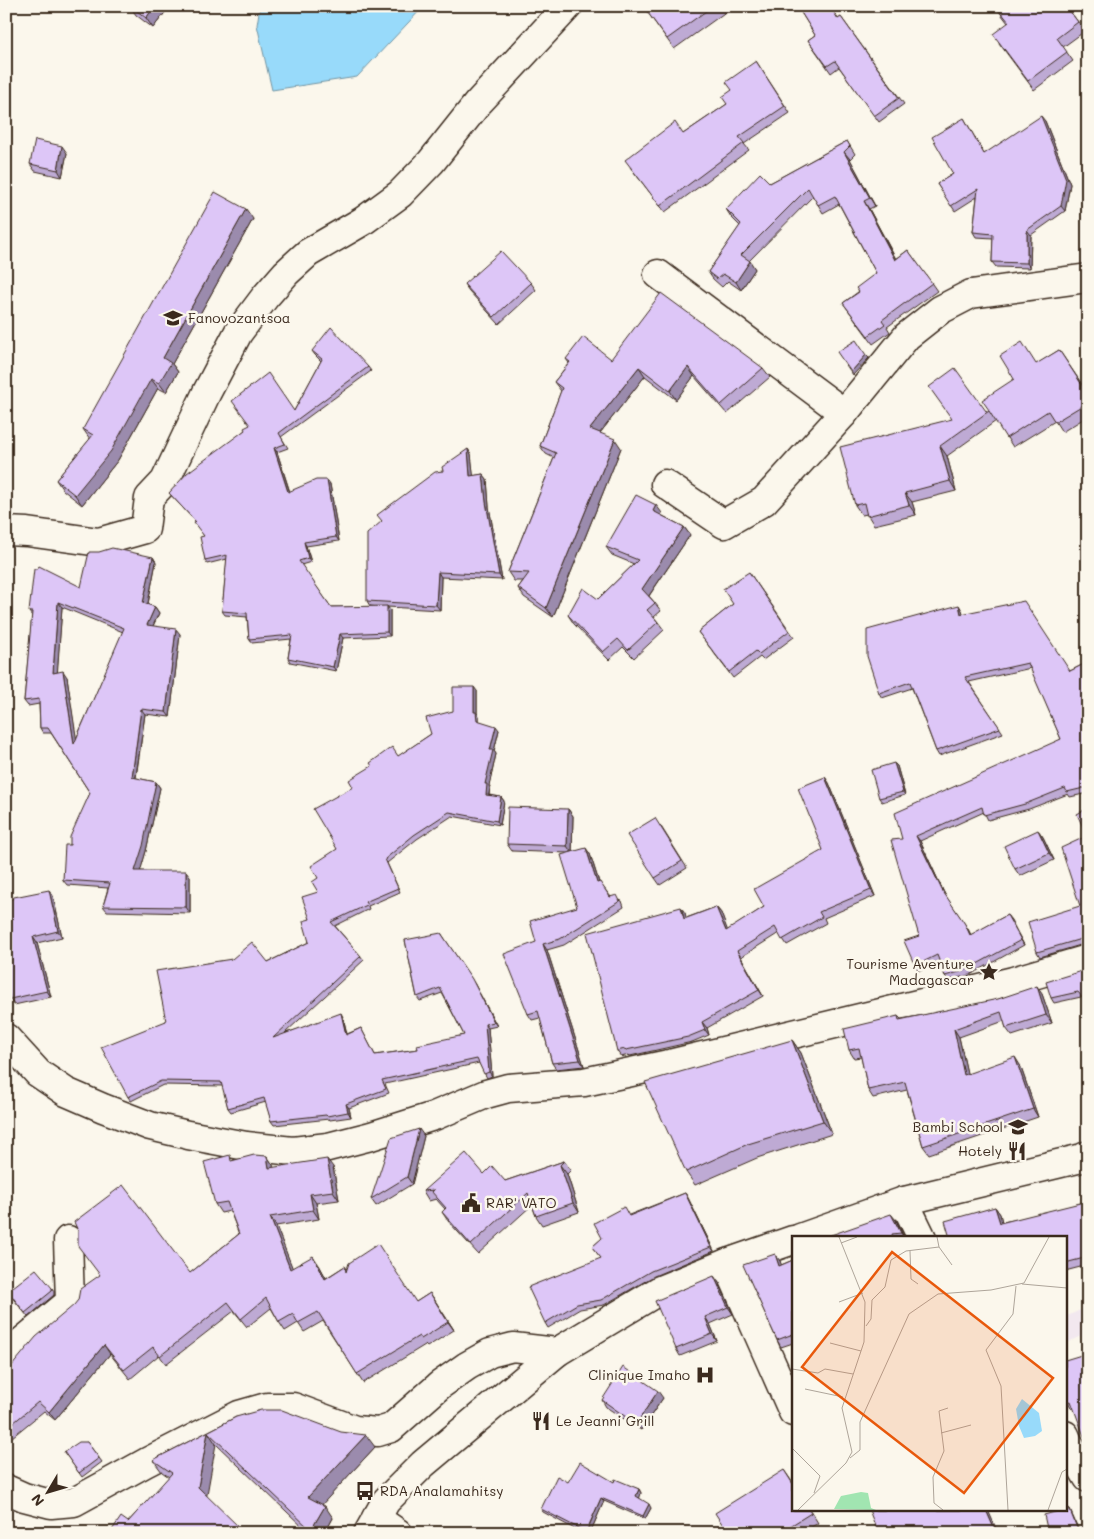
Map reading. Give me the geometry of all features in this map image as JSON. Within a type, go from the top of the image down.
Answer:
[{"type":"street","points":[[6,531],[99,542],[146,529],[149,498],[165,482],[207,392],[238,333],[264,297],[308,253],[363,221],[400,194],[431,162],[478,103],[568,6]]},
{"type":"street","points":[[658,274],[844,413]]},
{"type":"street","points":[[665,484],[724,524],[764,501],[844,413],[907,336],[940,310],[972,294],[1088,278]]},
{"type":"street","points":[[6,1038],[38,1073],[66,1092],[103,1108],[150,1126],[188,1135],[246,1146],[293,1152],[328,1147],[371,1136],[434,1116],[486,1094],[508,1088],[584,1082],[669,1064],[1013,981],[1088,959]]},
{"type":"street","points":[[806,1236],[904,1201],[1086,1161]]},
{"type":"street","points":[[904,1201],[921,1236]]},
{"type":"street","points":[[6,1355],[70,1302],[68,1240]]},
{"type":"street","points":[[398,1533],[372,1525],[386,1501],[423,1464],[557,1352],[660,1290],[727,1263],[792,1240]]},
{"type":"street","points":[[727,1263],[792,1410]]},
{"type":"street","points":[[6,1490],[51,1504],[74,1502],[239,1414],[267,1407],[293,1408],[355,1430],[378,1432],[391,1428],[440,1385],[490,1353],[513,1347],[557,1352]]},
{"type":"street","points":[[1066,1437],[1088,1478]]},
{"type":"shaded area","points":[[1087,1307],[1088,1332],[1066,1343],[1066,1317]]},
{"type":"water","points":[[260,6],[424,6],[357,77],[272,90],[257,25]]},
{"type":"building","points":[[131,6],[155,6],[146,18]]},
{"type":"building","points":[[643,6],[713,6],[667,39]]},
{"type":"building","points":[[797,6],[830,6],[838,19],[841,17],[899,98],[874,116],[835,61],[827,66],[808,40],[815,35]]},
{"type":"building","points":[[996,6],[1066,6],[1078,22],[1057,38],[1067,52],[1028,81],[993,34],[1009,22]]},
{"type":"building","points":[[756,61],[785,106],[739,137],[744,143],[660,206],[625,160],[675,122],[683,134],[727,104],[722,97],[732,90],[726,82]]},
{"type":"building","points":[[1041,116],[1066,179],[1061,206],[1027,230],[1027,263],[992,262],[993,234],[973,232],[978,189],[951,206],[937,184],[953,174],[932,137],[964,118],[984,154]]},
{"type":"building","points":[[35,140],[62,146],[58,170],[30,164]]},
{"type":"building","points":[[847,141],[850,146],[844,152],[870,198],[864,201],[895,260],[908,250],[932,283],[882,320],[885,324],[868,336],[843,303],[859,292],[856,288],[876,273],[835,196],[818,205],[808,188],[741,255],[750,261],[736,282],[723,274],[717,279],[708,272],[741,224],[726,209],[760,173],[770,183]]},
{"type":"building","points":[[215,192],[246,209],[163,358],[171,363],[159,383],[151,379],[111,451],[75,495],[56,480],[93,435],[83,429]]},
{"type":"building","points":[[501,251],[531,283],[494,317],[464,284]]},
{"type":"building","points":[[661,293],[763,368],[721,405],[688,367],[670,391],[639,367],[590,429],[615,439],[546,608],[518,588],[529,573],[508,572],[556,453],[540,446],[562,388],[554,382],[570,362],[566,359],[583,337],[611,359]]},
{"type":"building","points":[[331,327],[368,367],[279,433],[285,444],[274,448],[288,492],[316,480],[327,480],[336,537],[304,542],[308,558],[299,561],[331,607],[387,606],[387,632],[340,634],[333,667],[288,658],[292,635],[249,639],[247,613],[222,611],[227,555],[205,560],[200,537],[204,536],[194,523],[196,522],[169,493],[187,473],[250,425],[232,401],[268,373],[294,411],[322,359],[312,351]]},
{"type":"building","points":[[856,340],[866,355],[851,372],[837,352]]},
{"type":"building","points":[[1022,342],[1036,364],[1059,350],[1088,394],[1088,402],[1055,422],[1048,411],[1006,438],[989,411],[940,446],[950,481],[905,493],[909,505],[867,516],[864,503],[855,505],[840,447],[952,419],[929,387],[955,368],[986,411],[989,410],[982,400],[1014,379],[1000,356]]},
{"type":"building","points":[[468,449],[470,476],[483,474],[499,575],[438,572],[436,605],[367,601],[367,534],[382,521],[377,515],[435,472],[443,471],[442,467]]},
{"type":"building","points":[[636,495],[656,505],[653,511],[684,527],[642,589],[655,603],[647,610],[658,622],[628,650],[618,639],[603,652],[568,615],[583,588],[598,599],[638,560],[606,547]]},
{"type":"building","points":[[112,548],[153,557],[143,603],[155,607],[147,625],[176,629],[166,712],[141,709],[132,777],[156,782],[143,846],[135,871],[186,871],[186,907],[103,906],[110,883],[63,880],[65,845],[70,845],[70,837],[90,793],[48,728],[40,728],[39,699],[24,701],[32,612],[29,612],[34,569],[37,569],[39,566],[81,587],[89,552],[99,552]],"holes":[[[58,602],[124,628],[74,744],[63,671],[53,673]]]},
{"type":"building","points":[[749,572],[789,631],[759,654],[756,651],[729,672],[698,632],[733,604],[723,589]]},
{"type":"building","points":[[1024,601],[1070,671],[1088,662],[1088,787],[1067,792],[1065,788],[1025,804],[984,815],[982,807],[916,836],[942,890],[965,924],[970,935],[1007,915],[1021,940],[966,970],[945,976],[937,955],[915,966],[904,941],[919,936],[891,840],[902,839],[895,813],[1061,739],[1028,663],[965,677],[1000,728],[936,751],[910,682],[879,693],[867,656],[867,630],[959,605],[961,614]]},
{"type":"building","points":[[453,687],[474,687],[474,712],[476,712],[477,720],[496,726],[490,750],[493,750],[485,784],[487,784],[486,795],[501,797],[497,821],[449,812],[414,835],[385,859],[398,888],[365,902],[367,905],[331,922],[361,956],[273,1038],[341,1013],[346,1035],[361,1028],[375,1055],[418,1049],[417,1045],[464,1035],[440,988],[417,997],[405,940],[441,933],[472,979],[494,1022],[485,1024],[489,1072],[484,1074],[477,1059],[382,1080],[386,1089],[346,1104],[348,1112],[327,1116],[271,1121],[264,1098],[228,1108],[221,1082],[161,1081],[128,1097],[101,1047],[166,1021],[156,971],[232,959],[252,942],[268,962],[309,942],[303,921],[310,919],[302,897],[318,892],[312,882],[318,878],[311,866],[337,849],[313,809],[353,787],[349,780],[372,766],[370,763],[392,747],[398,756],[431,734],[426,718],[453,711]]},
{"type":"building","points":[[894,763],[903,792],[879,798],[871,770]]},
{"type":"building","points":[[825,777],[871,890],[819,912],[822,917],[782,940],[775,927],[737,951],[759,990],[702,1022],[705,1030],[688,1037],[617,1051],[587,933],[681,907],[684,919],[716,907],[726,931],[764,907],[754,889],[823,850],[798,788]]},
{"type":"building","points":[[508,807],[568,809],[567,846],[507,844]]},
{"type":"building","points":[[1088,808],[1088,939],[1081,939],[1037,952],[1028,922],[1080,906],[1061,848],[1087,836],[1077,814]]},
{"type":"building","points":[[655,818],[682,861],[655,878],[627,835]]},
{"type":"building","points":[[1038,830],[1049,853],[1015,869],[1004,846]]},
{"type":"building","points":[[586,848],[597,883],[600,882],[610,897],[617,895],[620,901],[560,939],[543,944],[580,1060],[552,1063],[538,1011],[528,1014],[504,954],[536,942],[530,921],[577,907],[561,855]]},
{"type":"building","points":[[49,890],[58,931],[33,937],[47,991],[10,999],[6,983],[6,904],[14,897]]},
{"type":"building","points":[[1088,969],[1088,1004],[1078,992],[1051,998],[1046,982]]},
{"type":"building","points":[[1037,986],[1046,1015],[1006,1028],[1001,1012],[954,1029],[964,1075],[1015,1057],[1033,1109],[923,1146],[905,1082],[868,1090],[859,1048],[849,1050],[844,1029],[898,1016],[899,1020],[998,999]]},
{"type":"building","points":[[792,1040],[823,1121],[748,1144],[686,1172],[645,1082]]},
{"type":"building","points":[[419,1129],[407,1177],[371,1199],[391,1138]]},
{"type":"building","points":[[466,1153],[484,1174],[492,1166],[505,1181],[564,1161],[560,1165],[573,1203],[536,1216],[528,1193],[471,1245],[442,1212],[446,1208],[431,1191],[434,1190],[423,1191]]},
{"type":"building","points":[[230,1155],[231,1161],[254,1155],[267,1156],[269,1168],[327,1159],[333,1191],[310,1194],[313,1210],[270,1217],[290,1269],[313,1256],[325,1279],[345,1266],[346,1272],[349,1263],[378,1244],[416,1302],[430,1293],[448,1322],[421,1339],[419,1336],[357,1374],[318,1312],[298,1323],[293,1314],[279,1322],[266,1298],[241,1319],[228,1302],[160,1356],[153,1347],[124,1370],[104,1345],[49,1412],[38,1402],[6,1429],[6,1373],[36,1337],[74,1305],[78,1300],[80,1289],[100,1275],[78,1246],[78,1231],[74,1222],[123,1185],[190,1273],[239,1234],[227,1202],[215,1204],[204,1162]]},
{"type":"building","points":[[685,1193],[711,1247],[651,1271],[601,1300],[577,1304],[545,1323],[528,1287],[601,1258],[592,1247],[602,1238],[594,1223],[624,1207],[629,1216]]},
{"type":"building","points":[[1084,1202],[1088,1218],[1088,1257],[1066,1263],[1066,1236],[949,1236],[945,1221],[995,1207],[1000,1223]]},
{"type":"building","points":[[891,1214],[901,1233],[892,1234],[892,1236],[831,1235]]},
{"type":"building","points":[[775,1254],[779,1266],[792,1260],[792,1334],[777,1340],[743,1265]]},
{"type":"building","points":[[36,1269],[52,1288],[52,1291],[25,1313],[8,1291]]},
{"type":"building","points":[[714,1276],[728,1307],[705,1317],[712,1334],[676,1349],[655,1301]]},
{"type":"building","points":[[1088,1353],[1088,1447],[1071,1401],[1068,1402],[1066,1397],[1066,1360]]},
{"type":"building","points":[[623,1367],[658,1391],[636,1424],[602,1400]]},
{"type":"building","points":[[261,1410],[282,1410],[341,1432],[366,1435],[308,1497],[325,1506],[311,1530],[208,1432],[198,1487],[245,1533],[110,1533],[121,1517],[128,1522],[172,1473],[153,1460],[236,1417]]},
{"type":"building","points":[[79,1442],[87,1442],[99,1458],[79,1473],[64,1452]]},
{"type":"building","points":[[580,1462],[614,1482],[615,1479],[639,1489],[636,1496],[649,1504],[643,1516],[601,1498],[586,1532],[541,1509],[557,1476],[568,1482]]},
{"type":"building","points":[[784,1470],[792,1482],[792,1512],[811,1513],[779,1533],[728,1533],[715,1513]]},
{"type":"building","points":[[1069,1508],[1079,1533],[1048,1533],[1044,1515],[1055,1512],[1066,1512],[1066,1509]]},
{"type":"building","points":[[870,1512],[987,1512],[996,1533],[878,1533]]},
{"type":"place","name":"Fanovozantsoa","points":[[173,318]]},
{"type":"place","name":"Tourisme Aventure Madagascar","points":[[989,972]]},
{"type":"place","name":"Bambi School","points":[[1018,1127]]},
{"type":"place","name":"Hotely","points":[[1017,1151]]},
{"type":"place","name":"RAR' VATO","points":[[471,1203]]},
{"type":"place","name":"Clinique Imaho","points":[[705,1375]]},
{"type":"place","name":"Le Jeanni Grill","points":[[541,1421]]},
{"type":"place","name":"RDA Analamahitsy","points":[[365,1491]]}]
